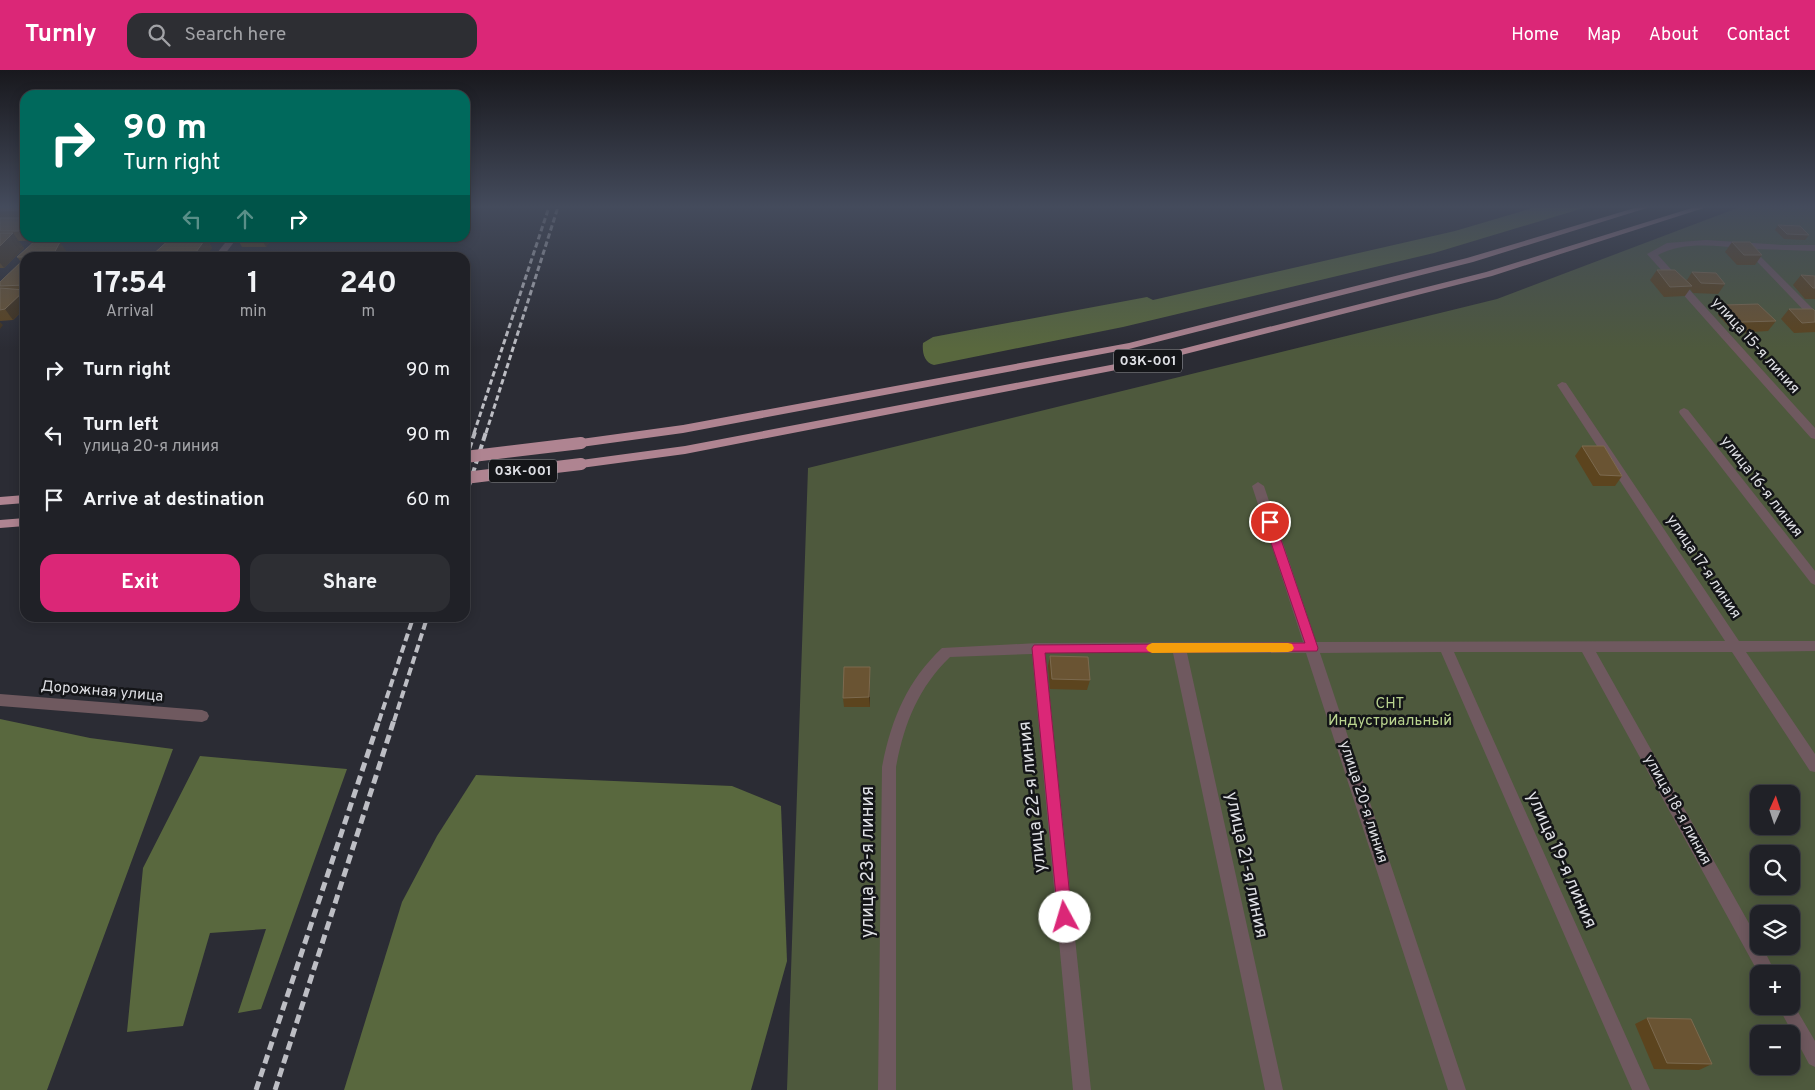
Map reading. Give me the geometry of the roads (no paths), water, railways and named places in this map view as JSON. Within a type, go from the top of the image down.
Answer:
[{"type":"main road","name":"03К-001","points":[[470,455],[684,429],[1129,346],[1488,255]]},
{"type":"main road","name":"03К-001","points":[[470,477],[685,450],[1142,362],[1489,274],[1551,255]]},
{"type":"main road","points":[[0,501],[20,499]]},
{"type":"main road","points":[[0,524],[20,522]]},
{"type":"street","name":"улица 15-я линия","points":[[1653,255],[1815,435]]},
{"type":"street","points":[[1753,255],[1815,317]]},
{"type":"street","name":"улица 17-я линия","points":[[1562,385],[1815,766]]},
{"type":"street","name":"улица 16-я линия","points":[[1684,412],[1815,580]]},
{"type":"street","name":"улица 20-я линия","points":[[1258,486],[1457,1090]]},
{"type":"street","points":[[1038,648],[1815,646]]},
{"type":"street","name":"улица 19-я линия","points":[[1445,647],[1641,1090]]},
{"type":"street","name":"улица 18-я линия","points":[[1586,647],[1763,965]]},
{"type":"street","name":"улица 23-я линия","points":[[887,1090],[889,767],[895,733],[905,704],[925,673],[947,652],[1038,648]]},
{"type":"street","name":"улица 22-я линия","points":[[1038,648],[1082,1090]]},
{"type":"street","name":"улица 21-я линия","points":[[1179,648],[1274,1090]]},
{"type":"street","name":"Дорожная улица","points":[[0,700],[202,716]]},
{"type":"street","points":[[1791,1015],[1815,1058]]},
{"type":"railway","points":[[474,433],[533,255]]},
{"type":"railway","points":[[486,433],[543,255]]},
{"type":"railway","points":[[470,446],[475,432]]},
{"type":"railway","points":[[470,482],[486,432]]},
{"type":"railway","points":[[379,721],[412,622]]},
{"type":"railway","points":[[394,721],[426,622]]},
{"type":"railway","points":[[256,1090],[379,720]]},
{"type":"railway","points":[[275,1090],[394,720]]},
{"type":"park label","name":"СНТ Индустриальный","points":[[1390,712]]}]
